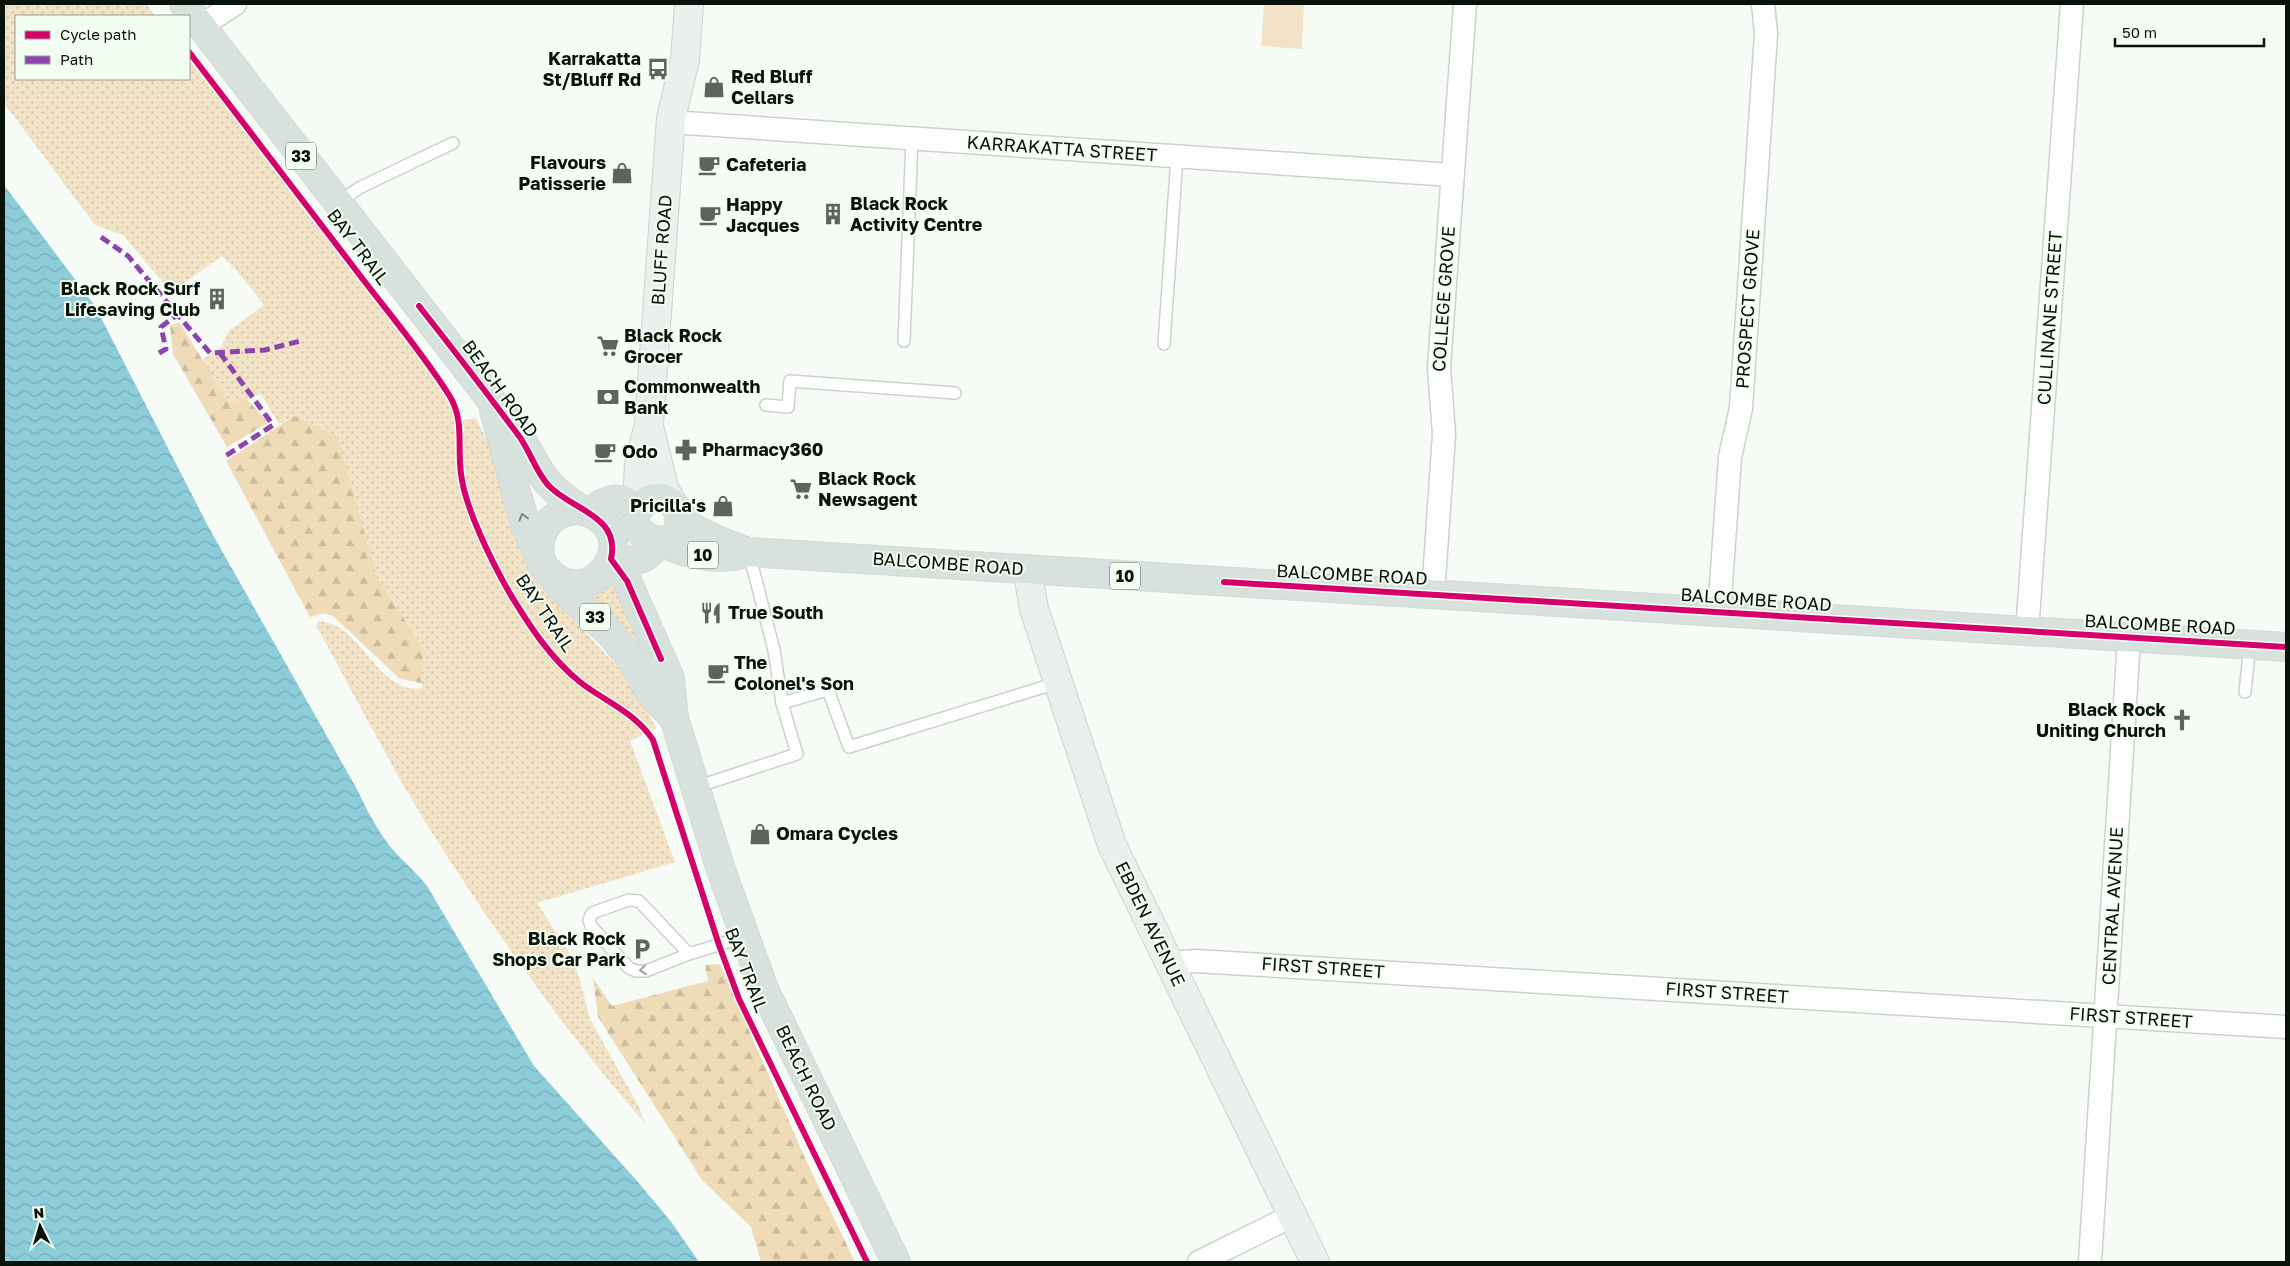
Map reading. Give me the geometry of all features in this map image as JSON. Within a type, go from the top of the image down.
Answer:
[{"type":"main road","name":"BEACH ROAD","points":[[184,4],[520,437],[548,485],[563,498],[599,518],[610,532],[613,547],[612,558],[627,581],[670,678],[674,718],[744,937],[776,1016],[896,1262]]},
{"type":"main road","name":"BEACH ROAD","points":[[493,404],[502,446],[526,526],[544,566],[565,591],[610,633],[630,658],[651,694],[674,718]]},
{"type":"main road","points":[[544,566],[539,543],[542,533],[549,521],[566,512],[586,512],[613,499],[627,502],[639,509],[646,501],[655,498],[667,500],[676,509]]},
{"type":"main road","name":"BALCOMBE ROAD","points":[[639,509],[636,521],[640,531],[648,538],[677,548],[714,556],[732,556],[748,552],[2130,639],[2286,647]]},
{"type":"main road","name":"BALCOMBE ROAD","points":[[676,509],[697,530],[748,552]]},
{"type":"main road","name":"10","points":[[612,558],[626,561],[637,560],[650,554],[659,541],[667,539],[676,532],[680,521],[676,509]]},
{"type":"main road","name":"33","points":[[544,566],[560,581],[581,584],[601,575],[612,558]]},
{"type":"street","points":[[201,26],[235,4]]},
{"type":"street","name":"BLUFF ROAD","points":[[639,509],[639,464],[648,424],[672,114],[670,82],[672,4]]},
{"type":"street","name":"BLUFF ROAD","points":[[672,114],[685,60],[690,4]]},
{"type":"street","name":"COLLEGE GROVE","points":[[1433,595],[1444,434],[1439,368],[1465,4]]},
{"type":"street","name":"PROSPECT GROVE","points":[[1719,613],[1730,457],[1742,398],[1766,34],[1763,4]]},
{"type":"street","name":"CULLINANE STREET","points":[[2027,632],[2072,4]]},
{"type":"street","name":"KARRAKATTA STREET","points":[[672,114],[912,139],[1452,175]]},
{"type":"street","name":"BLUFF ROAD","points":[[648,424],[658,471],[666,495],[676,509]]},
{"type":"street","name":"EBDEN AVENUE","points":[[1027,569],[1034,609],[1112,845],[1315,1262]]},
{"type":"street","name":"CENTRAL AVENUE","points":[[2090,1262],[2130,639]]},
{"type":"street","name":"FIRST STREET","points":[[1168,963],[1196,960],[2286,1027]]},
{"type":"street","points":[[1199,1262],[1292,1216]]},
{"type":"lane","points":[[904,341],[912,139]]},
{"type":"lane","points":[[338,204],[359,188],[453,143]]},
{"type":"lane","points":[[1164,344],[1177,157]]},
{"type":"lane","points":[[766,405],[788,406],[790,381],[955,392]]},
{"type":"lane","points":[[696,787],[797,754],[782,703],[774,650],[748,552]]},
{"type":"lane","points":[[2245,692],[2250,645]]},
{"type":"lane","points":[[782,703],[828,690],[849,747],[1057,683]]},
{"type":"lane","points":[[689,954],[639,901],[629,900],[592,913],[589,920],[591,926],[616,954],[629,968],[636,971],[646,971],[689,954],[744,937]]},
{"type":"shaded area","points":[[4,4],[146,4],[154,15],[15,15],[15,80],[190,80],[190,60],[414,350],[450,403],[456,421],[476,418],[494,456],[518,544],[531,573],[634,685],[656,728],[630,741],[675,862],[537,903],[571,955],[590,1019],[640,1109],[645,1123],[587,1053],[531,980],[454,866],[400,779],[317,627],[316,624],[319,621],[332,624],[343,630],[353,638],[389,678],[405,687],[423,688],[421,683],[424,649],[377,577],[360,522],[294,416],[279,424],[261,394],[229,403],[202,360],[221,347],[229,331],[264,305],[238,272],[222,256],[171,292],[123,235],[95,225],[4,103]]},
{"type":"shaded area","points":[[1264,4],[1304,4],[1302,49],[1261,46]]},
{"type":"shaded area","points":[[612,580],[652,658],[645,661],[586,593]]},
{"type":"green space","points":[[179,322],[229,403],[246,398],[268,423],[227,447],[173,354],[170,326]]},
{"type":"green space","points":[[294,416],[337,437],[377,577],[424,649],[421,683],[400,679],[333,616],[324,613],[310,617],[226,461]]},
{"type":"green space","points":[[720,964],[805,1158],[855,1262],[761,1262],[751,1227],[702,1180],[598,1017],[593,978],[612,1006],[708,981],[705,965]]},
{"type":"water","points":[[4,185],[95,306],[209,528],[379,830],[394,851],[427,886],[534,1066],[638,1182],[672,1223],[699,1262],[4,1262]]},
{"type":"marked path","points":[[101,237],[128,256],[210,353],[265,350],[300,341]]},
{"type":"marked path","points":[[159,353],[166,349],[161,327],[177,315]]},
{"type":"marked path","points":[[220,353],[273,425],[224,457]]},
{"type":"cycle path","name":"BAY TRAIL","points":[[190,53],[414,345],[449,395],[454,404],[459,424],[461,474],[473,518],[495,566],[532,629],[569,673],[638,722],[653,740],[719,945],[739,999],[867,1262]]},
{"type":"cycle path","points":[[419,306],[519,436],[548,485],[558,494],[592,515],[609,532],[612,544],[611,559],[627,581],[661,659]]},
{"type":"cycle path","points":[[1224,582],[2286,647]]},
{"type":"place","name":"Karrakatta St/Bluff Rd","points":[[658,69]]},
{"type":"place","name":"Red Bluff Cellars","points":[[714,87]]},
{"type":"place","name":"Cafeteria","points":[[709,165]]},
{"type":"place","name":"Flavours Patisserie","points":[[622,173]]},
{"type":"place","name":"Black Rock Activity Centre","points":[[833,214]]},
{"type":"place","name":"Happy Jacques","points":[[710,215]]},
{"type":"place","name":"Black Rock Surf Lifesaving Club","points":[[217,299]]},
{"type":"place","name":"Black Rock Grocer","points":[[608,346]]},
{"type":"place","name":"Commonwealth Bank","points":[[608,397]]},
{"type":"place","name":"Pharmacy360","points":[[686,450]]},
{"type":"place","name":"Odo","points":[[605,452]]},
{"type":"place","name":"Black Rock Newsagent","points":[[801,489]]},
{"type":"place","name":"Pricilla's","points":[[723,506]]},
{"type":"place","name":"True South","points":[[711,613]]},
{"type":"place","name":"The Colonel's Son","points":[[718,673]]},
{"type":"place","name":"Black Rock Uniting Church","points":[[2182,720]]},
{"type":"place","name":"Omara Cycles","points":[[760,834]]},
{"type":"place","name":"Black Rock Shops Car Park","points":[[642,949]]}]
